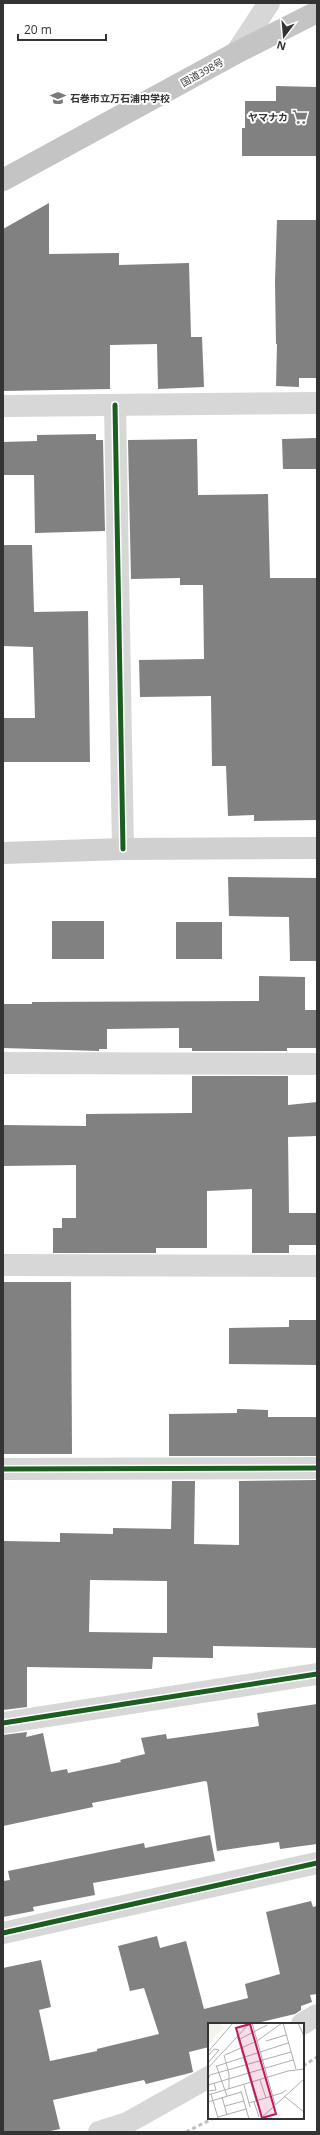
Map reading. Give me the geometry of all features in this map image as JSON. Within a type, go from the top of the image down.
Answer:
[{"type":"highway","name":"国道398号","points":[[3,180],[236,53],[317,12]]},
{"type":"street","points":[[236,53],[269,3]]},
{"type":"street","points":[[3,406],[317,403]]},
{"type":"street","points":[[115,405],[123,849]]},
{"type":"street","points":[[3,853],[123,849],[317,848]]},
{"type":"street","points":[[3,1063],[317,1064]]},
{"type":"street","points":[[3,1264],[317,1266]]},
{"type":"street","points":[[3,1469],[317,1468]]},
{"type":"street","points":[[3,1723],[317,1674]]},
{"type":"street","points":[[3,1933],[317,1863]]},
{"type":"street","points":[[304,2023],[317,2015]]},
{"type":"street","points":[[99,2132],[127,2123],[208,2078]]},
{"type":"building","points":[[276,86],[317,87],[317,156],[242,156],[242,128],[245,128],[245,101],[276,101]]},
{"type":"building","points":[[49,203],[49,254],[119,253],[119,265],[189,263],[191,337],[202,337],[204,387],[158,389],[157,344],[110,345],[110,389],[3,391],[3,229]]},
{"type":"building","points":[[277,220],[317,220],[317,378],[299,378],[299,387],[276,386],[277,344],[275,282]]},
{"type":"building","points":[[96,434],[96,440],[103,440],[105,531],[35,533],[34,475],[3,475],[3,442],[37,441],[37,435]]},
{"type":"building","points":[[317,438],[317,469],[283,469],[282,439]]},
{"type":"building","points":[[197,439],[198,495],[268,494],[270,578],[317,578],[317,820],[254,821],[254,815],[228,816],[226,766],[212,766],[211,696],[140,697],[139,660],[204,659],[203,585],[180,585],[180,578],[131,579],[128,440]]},
{"type":"building","points":[[3,545],[32,545],[34,612],[88,611],[90,762],[3,762],[3,718],[35,718],[33,647],[3,646]]},
{"type":"building","points":[[228,877],[317,878],[317,961],[290,961],[289,917],[229,916]]},
{"type":"building","points":[[52,921],[104,921],[104,959],[52,959]]},
{"type":"building","points":[[176,922],[222,922],[222,959],[176,959]]},
{"type":"building","points":[[259,976],[305,977],[305,1010],[317,1010],[317,1048],[287,1048],[287,1051],[192,1051],[192,1048],[179,1048],[179,1028],[107,1029],[107,1049],[99,1049],[99,1051],[3,1048],[3,1004],[32,1004],[32,1002],[259,1001]]},
{"type":"building","points":[[192,1076],[288,1076],[288,1105],[317,1102],[317,1136],[288,1137],[289,1213],[317,1213],[317,1245],[289,1245],[289,1253],[252,1253],[252,1189],[207,1191],[207,1248],[156,1248],[156,1253],[53,1253],[53,1228],[62,1228],[62,1218],[76,1218],[76,1165],[3,1166],[3,1125],[86,1126],[86,1114],[192,1113]]},
{"type":"building","points":[[3,1282],[71,1282],[72,1454],[3,1454]]},
{"type":"building","points":[[289,1320],[317,1320],[317,1365],[229,1364],[229,1328],[289,1327]]},
{"type":"building","points":[[237,1409],[268,1410],[268,1417],[317,1417],[317,1456],[169,1456],[169,1414],[237,1413]]},
{"type":"building","points":[[317,1480],[317,1648],[213,1646],[213,1658],[153,1657],[152,1669],[27,1667],[27,1707],[3,1710],[3,1541],[60,1542],[60,1533],[113,1534],[113,1528],[171,1529],[172,1481],[195,1481],[194,1544],[239,1545],[239,1481]],"holes":[[[90,1580],[167,1581],[167,1633],[89,1632]]]},
{"type":"building","points":[[317,1704],[317,1844],[280,1849],[279,1842],[217,1851],[207,1782],[205,1781],[92,1803],[93,1807],[3,1826],[3,1735],[27,1732],[26,1737],[43,1733],[51,1772],[67,1769],[68,1773],[121,1762],[120,1760],[145,1754],[141,1738],[166,1734],[167,1739],[259,1726],[257,1713]]},
{"type":"building","points":[[210,1835],[215,1861],[93,1883],[95,1895],[33,1907],[34,1911],[3,1917],[3,1881],[10,1880],[8,1871],[144,1843],[145,1848]]},
{"type":"building","points":[[311,1901],[313,1907],[317,1906],[317,1994],[310,1995],[312,2002],[301,2006],[301,2010],[295,2014],[257,2023],[208,2023],[208,2047],[189,2052],[193,2072],[146,2084],[144,2080],[53,2100],[60,2129],[46,2132],[3,2132],[3,1968],[41,1960],[51,2007],[39,2010],[50,2061],[97,2051],[97,2049],[159,2034],[144,1988],[130,1991],[118,1946],[157,1936],[160,1948],[186,1941],[204,2009],[248,1998],[245,1984],[280,1974],[266,1912]]},
{"type":"railway","points":[[304,2065],[317,2057]]},
{"type":"railway","points":[[186,2132],[212,2119]]},
{"type":"cycle path","points":[[115,405],[123,849]]},
{"type":"cycle path","points":[[3,1469],[317,1468]]},
{"type":"cycle path","points":[[3,1723],[317,1674]]},
{"type":"cycle path","points":[[3,1933],[317,1863]]},
{"type":"place","name":"石巻市立万石浦中学校","points":[[58,98]]},
{"type":"place","name":"ヤマナカ","points":[[300,117]]}]
